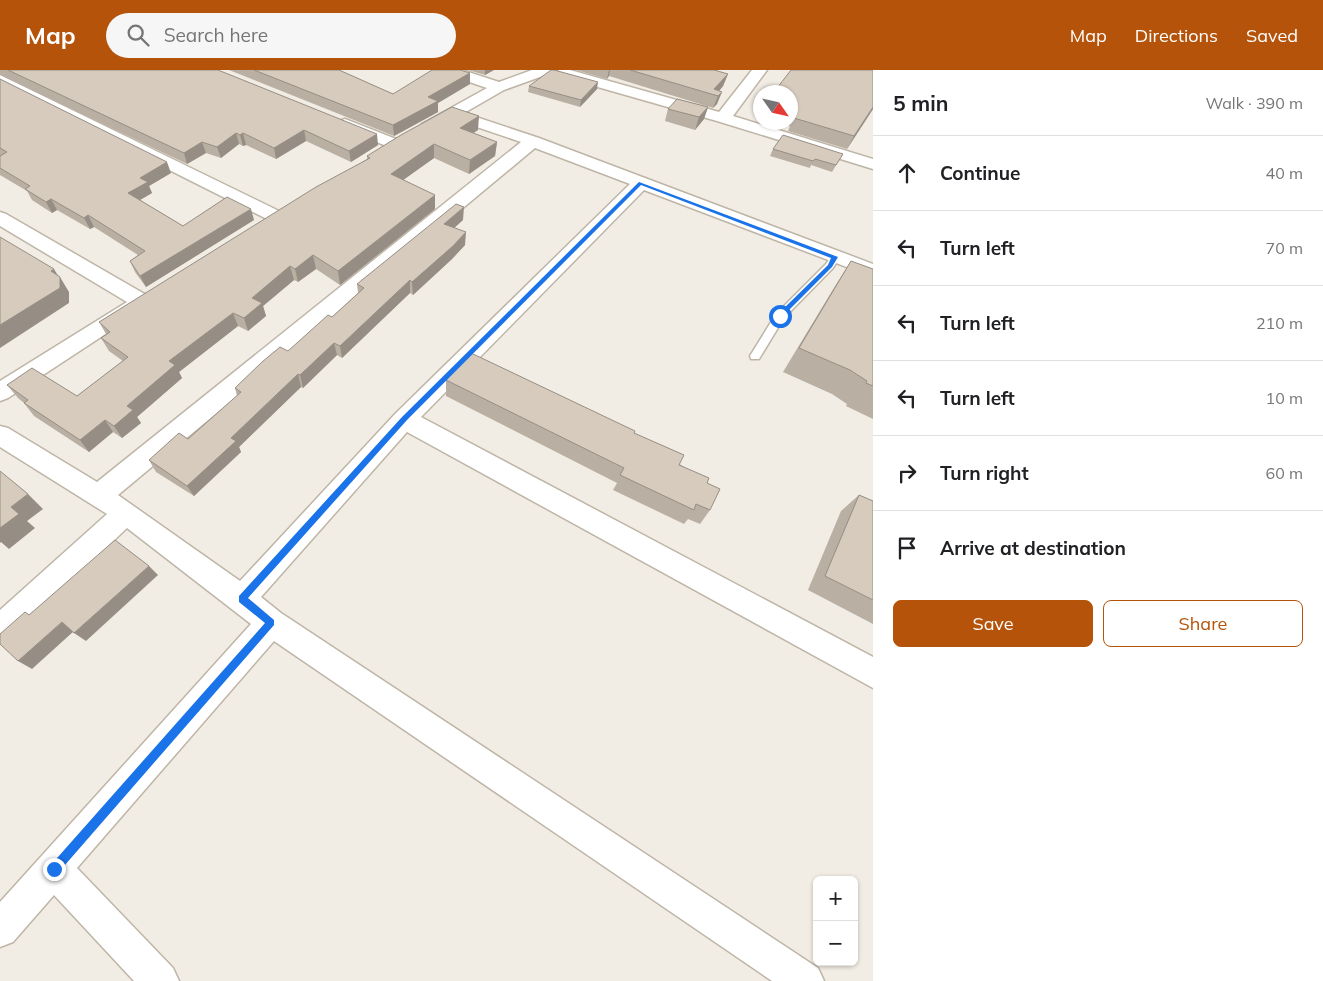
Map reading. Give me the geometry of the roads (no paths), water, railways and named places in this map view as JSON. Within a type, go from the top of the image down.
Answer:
[{"type":"street","points":[[448,70],[499,87]]},
{"type":"street","points":[[378,155],[499,87],[546,70]]},
{"type":"street","points":[[553,70],[723,118],[873,164]]},
{"type":"street","points":[[723,118],[760,70]]},
{"type":"street","points":[[0,79],[277,217]]},
{"type":"street","points":[[452,114],[532,141],[873,271]]},
{"type":"street","points":[[330,118],[395,144]]},
{"type":"street","points":[[99,495],[532,141]]},
{"type":"street","points":[[242,599],[404,418],[641,183]]},
{"type":"street","points":[[261,227],[294,207]]},
{"type":"street","points":[[0,218],[149,296],[0,392]]},
{"type":"street","points":[[404,418],[873,673]]},
{"type":"street","points":[[0,435],[126,513],[271,622],[806,981]]},
{"type":"street","points":[[0,629],[126,513]]},
{"type":"street","points":[[0,929],[271,622]]},
{"type":"street","points":[[54,869],[160,981]]},
{"type":"lane","points":[[755,356],[780,316],[830,266],[835,257]]}]
